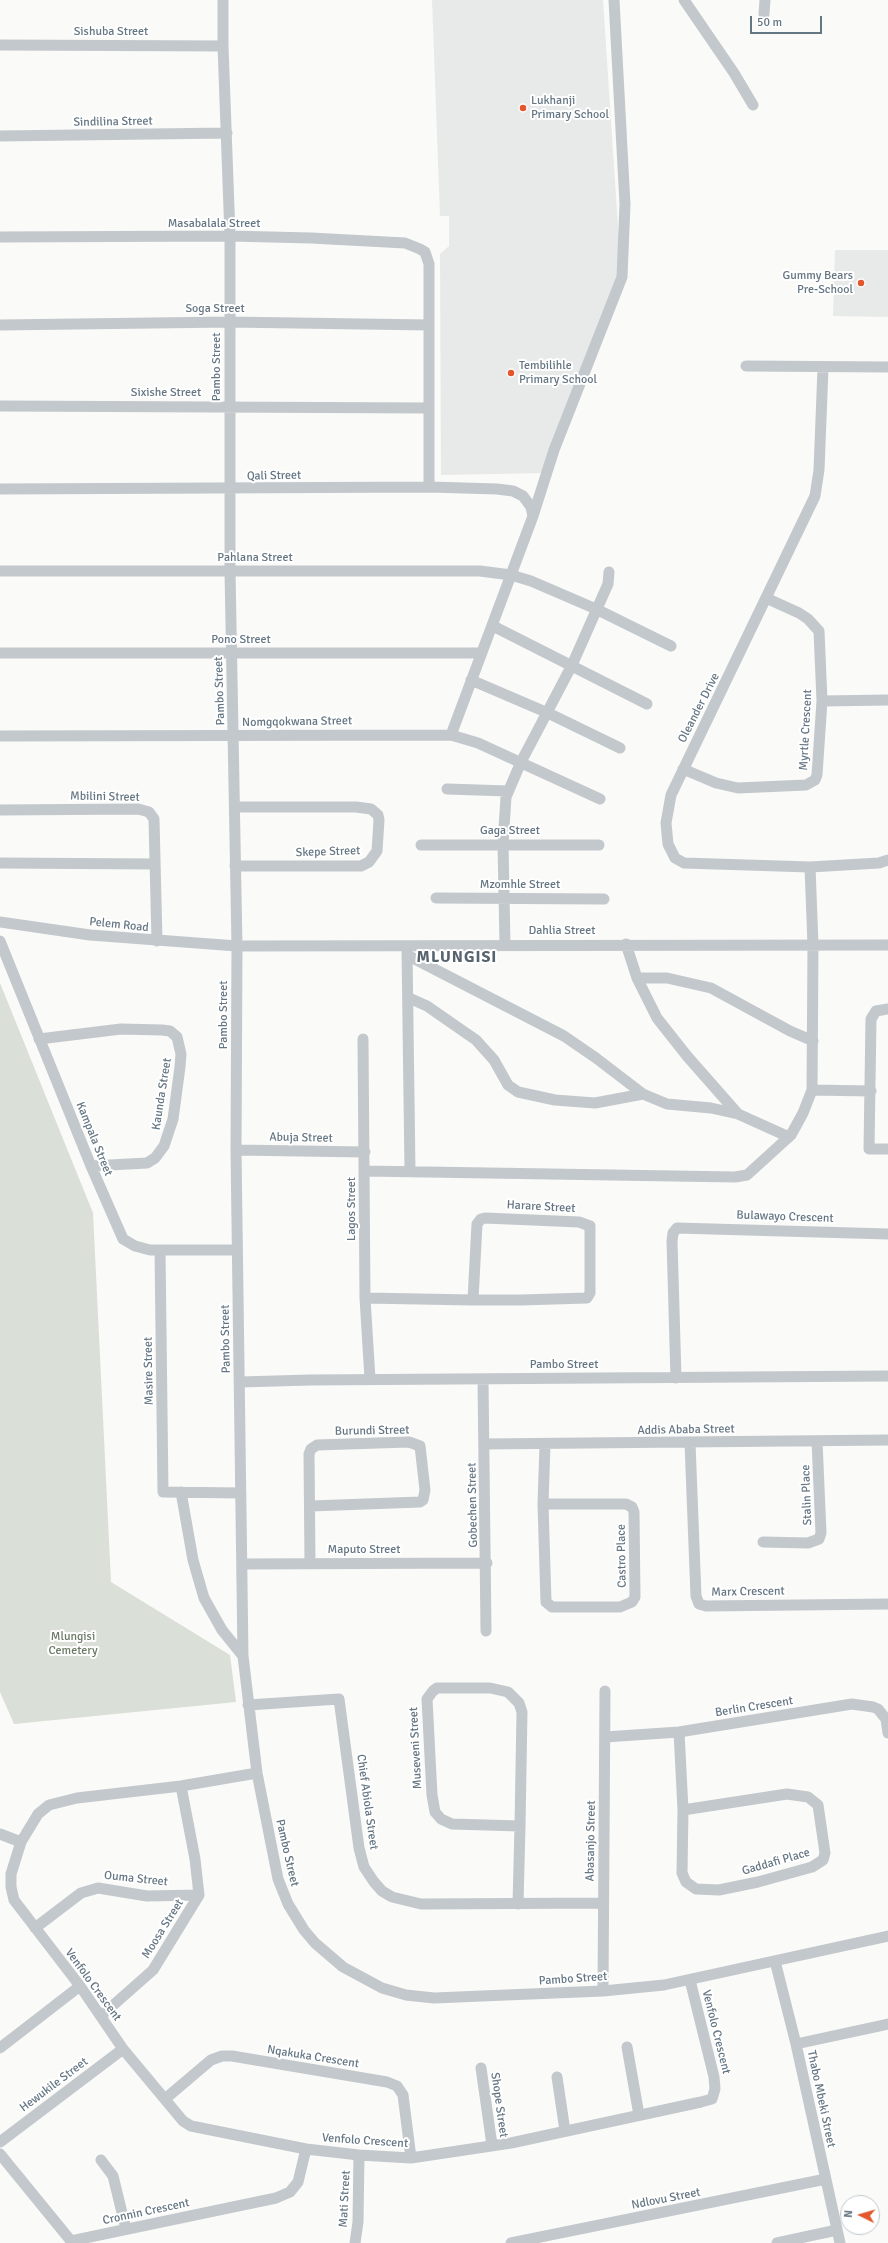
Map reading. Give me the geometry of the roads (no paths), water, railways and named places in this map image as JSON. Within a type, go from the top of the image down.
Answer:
[{"type":"street","name":"Pambo Street","points":[[223,0],[223,46],[230,236],[230,571],[237,946],[236,1150],[243,1656],[257,1773],[278,1879],[288,1904],[315,1943],[343,1967],[382,1988],[406,1995],[434,1998],[603,1991],[690,1980],[888,1936]]},
{"type":"street","points":[[451,736],[533,516],[554,450],[602,332],[622,277],[624,266],[625,204],[614,0]]},
{"type":"street","points":[[684,0],[734,73],[753,105]]},
{"type":"street","points":[[764,14],[765,0]]},
{"type":"street","name":"Sishuba Street","points":[[0,45],[223,46]]},
{"type":"street","name":"Sindilina Street","points":[[0,136],[227,133]]},
{"type":"street","name":"Masabalala Street","points":[[0,237],[230,236],[405,243],[425,252],[429,264],[429,325]]},
{"type":"street","name":"Soga Street","points":[[0,325],[229,322],[429,325]]},
{"type":"street","points":[[429,325],[429,487]]},
{"type":"street","points":[[746,366],[823,368],[888,367]]},
{"type":"street","name":"Oleander Drive","points":[[823,368],[817,487],[812,504],[766,598],[746,644],[671,795],[666,823],[671,851],[678,861],[684,863],[810,867],[879,863],[888,860]]},
{"type":"street","name":"Sixishe Street","points":[[0,406],[429,408]]},
{"type":"street","name":"Qali Street","points":[[0,490],[231,490],[429,487],[513,491],[523,496],[528,502],[533,516]]},
{"type":"street","name":"Pahlana Street","points":[[0,571],[480,571],[511,575],[596,609],[671,646]]},
{"type":"street","points":[[505,944],[503,844],[505,805],[508,791],[521,762],[572,665],[608,584],[609,572]]},
{"type":"street","name":"Myrtle Crescent","points":[[683,769],[716,783],[738,788],[806,785],[814,780],[817,775],[822,701],[819,632],[808,619],[799,613],[766,598]]},
{"type":"street","points":[[493,626],[647,704]]},
{"type":"street","name":"Pono Street","points":[[0,653],[481,653]]},
{"type":"street","points":[[471,680],[548,713],[620,748]]},
{"type":"street","points":[[822,701],[888,700]]},
{"type":"street","name":"Nomgqokwana Street","points":[[0,736],[451,736],[470,740],[600,799]]},
{"type":"street","points":[[447,789],[508,791]]},
{"type":"street","name":"Skepe Street","points":[[234,807],[356,806],[371,809],[378,815],[379,820],[377,851],[369,862],[361,866],[236,866]]},
{"type":"street","name":"Mbilini Street","points":[[0,810],[138,809],[149,812],[154,819],[157,941]]},
{"type":"street","name":"Gaga Street","points":[[421,845],[599,845]]},
{"type":"street","points":[[0,863],[155,864]]},
{"type":"street","points":[[365,1171],[747,1175],[768,1158],[790,1136],[803,1113],[812,1090],[813,945],[810,867]]},
{"type":"street","name":"Mzomhle Street","points":[[436,898],[604,899]]},
{"type":"street","name":"Pelem Road","points":[[0,922],[72,933],[157,941],[237,946]]},
{"type":"street","name":"Kampala Street","points":[[0,941],[91,1166],[123,1239],[135,1246],[160,1250],[237,1250]]},
{"type":"street","name":"Dahlia Street","points":[[237,946],[407,950],[505,944],[888,945]]},
{"type":"street","points":[[626,944],[637,978],[654,1012],[670,1035],[738,1114]]},
{"type":"street","points":[[410,1172],[407,950],[564,1036],[596,1058],[643,1094],[667,1104],[711,1108],[738,1114],[790,1136]]},
{"type":"street","points":[[637,978],[667,978],[711,988],[790,1031],[813,1041]]},
{"type":"street","points":[[408,998],[428,1006],[476,1040],[494,1060],[508,1085],[518,1092],[555,1100],[595,1103],[643,1094]]},
{"type":"street","points":[[888,1009],[876,1011],[871,1019],[869,1149],[888,1149]]},
{"type":"street","name":"Kaunda Street","points":[[39,1038],[121,1029],[170,1031],[177,1037],[181,1054],[180,1067],[173,1119],[164,1146],[155,1158],[147,1163],[91,1166]]},
{"type":"street","name":"Lagos Street","points":[[363,1039],[365,1298],[370,1379]]},
{"type":"street","points":[[812,1090],[871,1091]]},
{"type":"street","name":"Abuja Street","points":[[236,1150],[365,1152]]},
{"type":"street","name":"Harare Street","points":[[365,1298],[473,1300],[586,1298],[590,1293],[590,1226],[579,1222],[481,1219],[477,1224],[473,1300]]},
{"type":"street","name":"Bulawayo Crescent","points":[[676,1378],[672,1237],[674,1230],[680,1227],[888,1234]]},
{"type":"street","name":"Masire Street","points":[[160,1250],[163,1492],[181,1492]]},
{"type":"street","name":"Pambo Street","points":[[240,1382],[370,1379],[888,1376]]},
{"type":"street","name":"Gobechen Street","points":[[483,1379],[487,1564],[486,1631]]},
{"type":"street","name":"Addis Ababa Street","points":[[484,1444],[545,1445],[888,1440]]},
{"type":"street","name":"Stalin Place","points":[[763,1542],[808,1543],[819,1539],[821,1533],[818,1441]]},
{"type":"street","name":"Burundi Street","points":[[310,1563],[311,1506],[309,1454],[314,1446],[409,1442],[420,1446],[425,1490],[420,1502],[311,1506]]},
{"type":"street","name":"Marx Crescent","points":[[690,1443],[696,1596],[699,1604],[706,1606],[888,1604]]},
{"type":"street","name":"Castro Place","points":[[543,1504],[626,1504],[632,1507],[634,1512],[635,1597],[632,1602],[620,1607],[552,1607],[546,1602],[543,1504],[545,1445]]},
{"type":"street","points":[[241,1493],[181,1492],[193,1560],[204,1598],[222,1630],[243,1656]]},
{"type":"street","name":"Maputo Street","points":[[242,1564],[487,1564]]},
{"type":"street","name":"Museveni Street","points":[[518,1904],[520,1826],[522,1712],[519,1703],[513,1695],[500,1689],[437,1688],[427,1699],[432,1795],[435,1812],[441,1819],[452,1824],[520,1826]]},
{"type":"street","name":"Abasanjo Street","points":[[603,1991],[606,1737],[605,1691]]},
{"type":"street","name":"Chief Abiola Street","points":[[248,1705],[339,1699],[359,1848],[364,1867],[382,1891],[392,1897],[421,1904],[603,1903]]},
{"type":"street","name":"Berlin Crescent","points":[[606,1737],[679,1732],[852,1704],[874,1707],[878,1709],[886,1719],[888,1733]]},
{"type":"street","name":"Gaddafi Place","points":[[679,1732],[683,1810],[682,1873],[686,1882],[696,1889],[719,1890],[758,1882],[812,1867],[823,1860],[825,1853],[818,1805],[808,1797],[787,1794],[683,1810]]},
{"type":"street","name":"Venfolo Crescent","points":[[257,1773],[180,1786],[77,1798],[57,1802],[43,1808],[38,1814],[21,1842],[11,1874],[12,1893],[35,1928],[80,1986],[123,2049],[183,2121],[191,2126],[306,2149],[359,2156],[411,2158],[565,2131],[712,2099],[715,2089],[714,2077],[690,1980]]},
{"type":"street","name":"Moosa Street","points":[[101,2016],[153,1970],[199,1895],[195,1859],[180,1786]]},
{"type":"street","points":[[0,1834],[21,1842]]},
{"type":"street","name":"Ouma Street","points":[[35,1928],[81,1893],[98,1888],[147,1896],[199,1895]]},
{"type":"street","name":"Thabo Mbeki Street","points":[[775,1960],[796,2044],[840,2243]]},
{"type":"street","points":[[0,2048],[80,1986]]},
{"type":"street","points":[[796,2044],[888,2024]]},
{"type":"street","points":[[627,2047],[639,2115]]},
{"type":"street","name":"Hewukile Street","points":[[0,2142],[123,2049]]},
{"type":"street","name":"Nqakuka Crescent","points":[[166,2099],[211,2060],[222,2056],[232,2056],[387,2082],[397,2086],[403,2096],[411,2158]]},
{"type":"street","name":"Shope Street","points":[[481,2068],[492,2145]]},
{"type":"street","points":[[557,2077],[565,2131]]},
{"type":"street","name":"Cronnin Crescent","points":[[0,2154],[72,2242],[126,2229],[276,2198],[290,2192],[298,2182],[306,2149]]},
{"type":"street","name":"Mati Street","points":[[355,2243],[358,2222],[359,2156]]},
{"type":"street","points":[[101,2160],[113,2176],[126,2229]]},
{"type":"street","name":"Ndlovu Street","points":[[516,2243],[826,2179]]},
{"type":"street","points":[[777,2243],[837,2230]]},
{"type":"place","name":"Lukhanji Primary School","points":[[523,108]]},
{"type":"place","name":"Gummy Bears Pre-School","points":[[861,283]]},
{"type":"place","name":"Tembilihle Primary School","points":[[511,373]]},
{"type":"district","name":"MLUNGISI","points":[[457,958]]},
{"type":"park label","name":"Mlungisi Cemetery","points":[[73,1644]]}]
